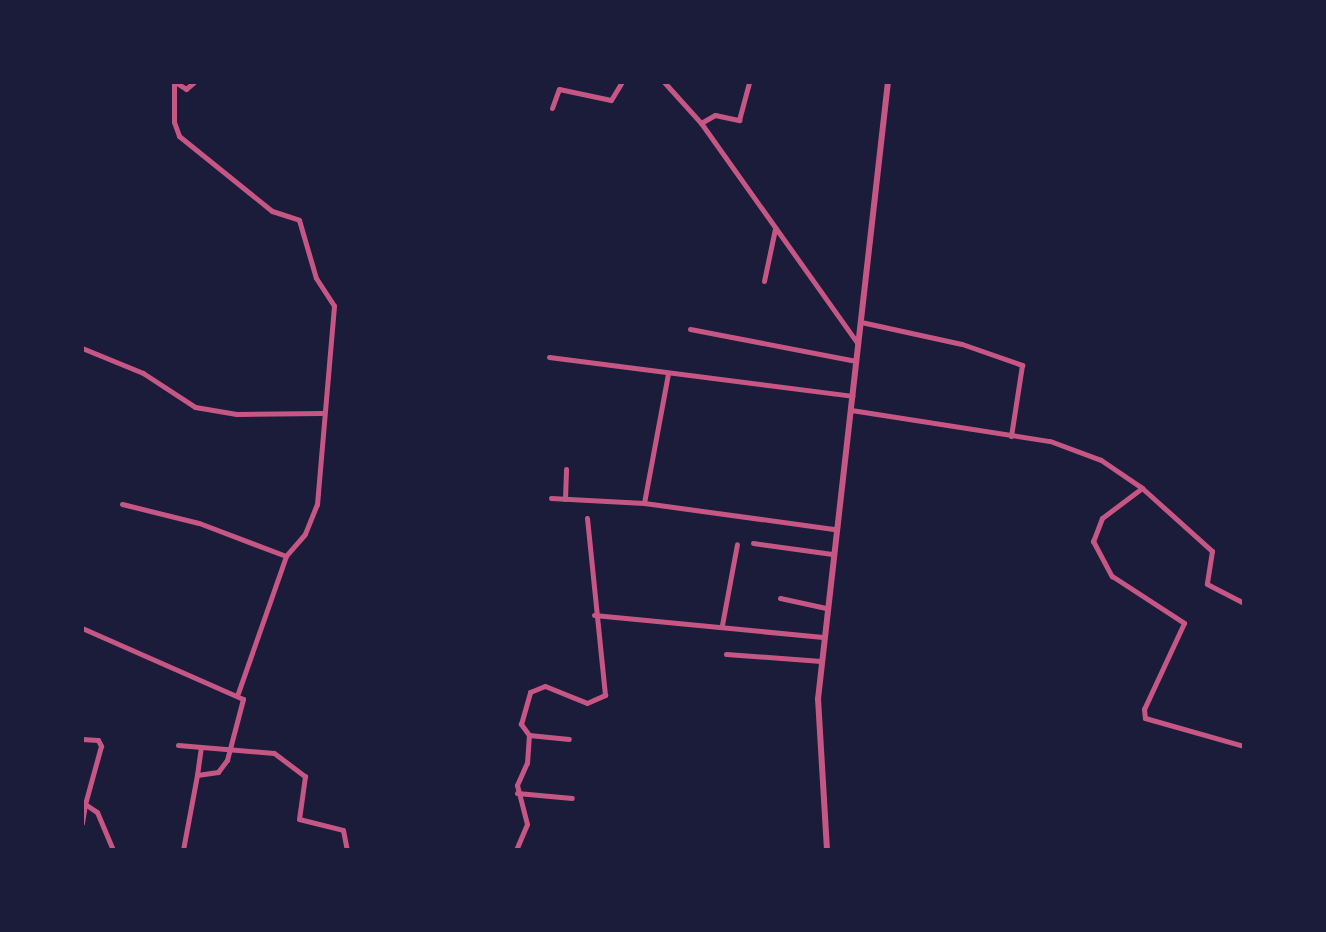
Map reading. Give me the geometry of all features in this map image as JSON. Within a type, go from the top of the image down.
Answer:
[{"type":"street","points":[[175,82],[186,89],[194,82]]},
{"type":"street","points":[[175,82],[174,122],[180,136],[272,211],[299,220],[316,278],[334,306],[322,413],[317,504],[306,534],[286,556],[237,693],[242,708],[232,750],[218,772],[197,775]]},
{"type":"street","points":[[552,108],[559,89],[611,100],[622,82]]},
{"type":"street","points":[[664,82],[701,123],[858,344]]},
{"type":"street","points":[[701,123],[715,115],[739,120],[749,82]]},
{"type":"street","points":[[827,850],[818,754],[821,661],[835,528],[854,410],[856,361],[888,82]]},
{"type":"street","points":[[764,281],[775,228]]},
{"type":"street","points":[[861,322],[962,344],[1022,365],[1010,436]]},
{"type":"street","points":[[690,329],[856,361]]},
{"type":"street","points":[[82,348],[143,373],[195,407],[236,414],[322,413]]},
{"type":"street","points":[[550,357],[853,396]]},
{"type":"street","points":[[644,503],[668,374]]},
{"type":"street","points":[[854,410],[1072,446],[1142,488],[1212,551],[1207,584],[1244,603]]},
{"type":"street","points":[[565,499],[566,469]]},
{"type":"street","points":[[1142,488],[1102,519],[1093,541],[1112,576],[1184,623],[1144,709],[1145,718],[1244,746]]},
{"type":"street","points":[[551,498],[644,503],[835,528]]},
{"type":"street","points":[[122,503],[199,523],[286,556]]},
{"type":"street","points":[[516,850],[527,824],[517,793],[519,777],[527,763],[529,735],[521,724],[535,688],[545,686],[586,703],[603,699],[586,518]]},
{"type":"street","points":[[722,625],[737,544]]},
{"type":"street","points":[[752,544],[832,554]]},
{"type":"street","points":[[780,598],[827,608]]},
{"type":"street","points":[[594,615],[722,625],[823,637]]},
{"type":"street","points":[[82,628],[155,664],[237,693]]},
{"type":"street","points":[[726,654],[821,661]]},
{"type":"street","points":[[529,735],[569,739]]},
{"type":"street","points":[[82,739],[98,740],[102,750],[82,822]]},
{"type":"street","points":[[178,745],[274,753],[303,772],[299,819],[343,830],[347,850]]},
{"type":"street","points":[[183,850],[201,747]]},
{"type":"street","points":[[517,793],[572,797]]},
{"type":"street","points":[[85,804],[97,812],[113,850]]},
{"type":"street","points":[[1244,806],[1244,833]]}]
